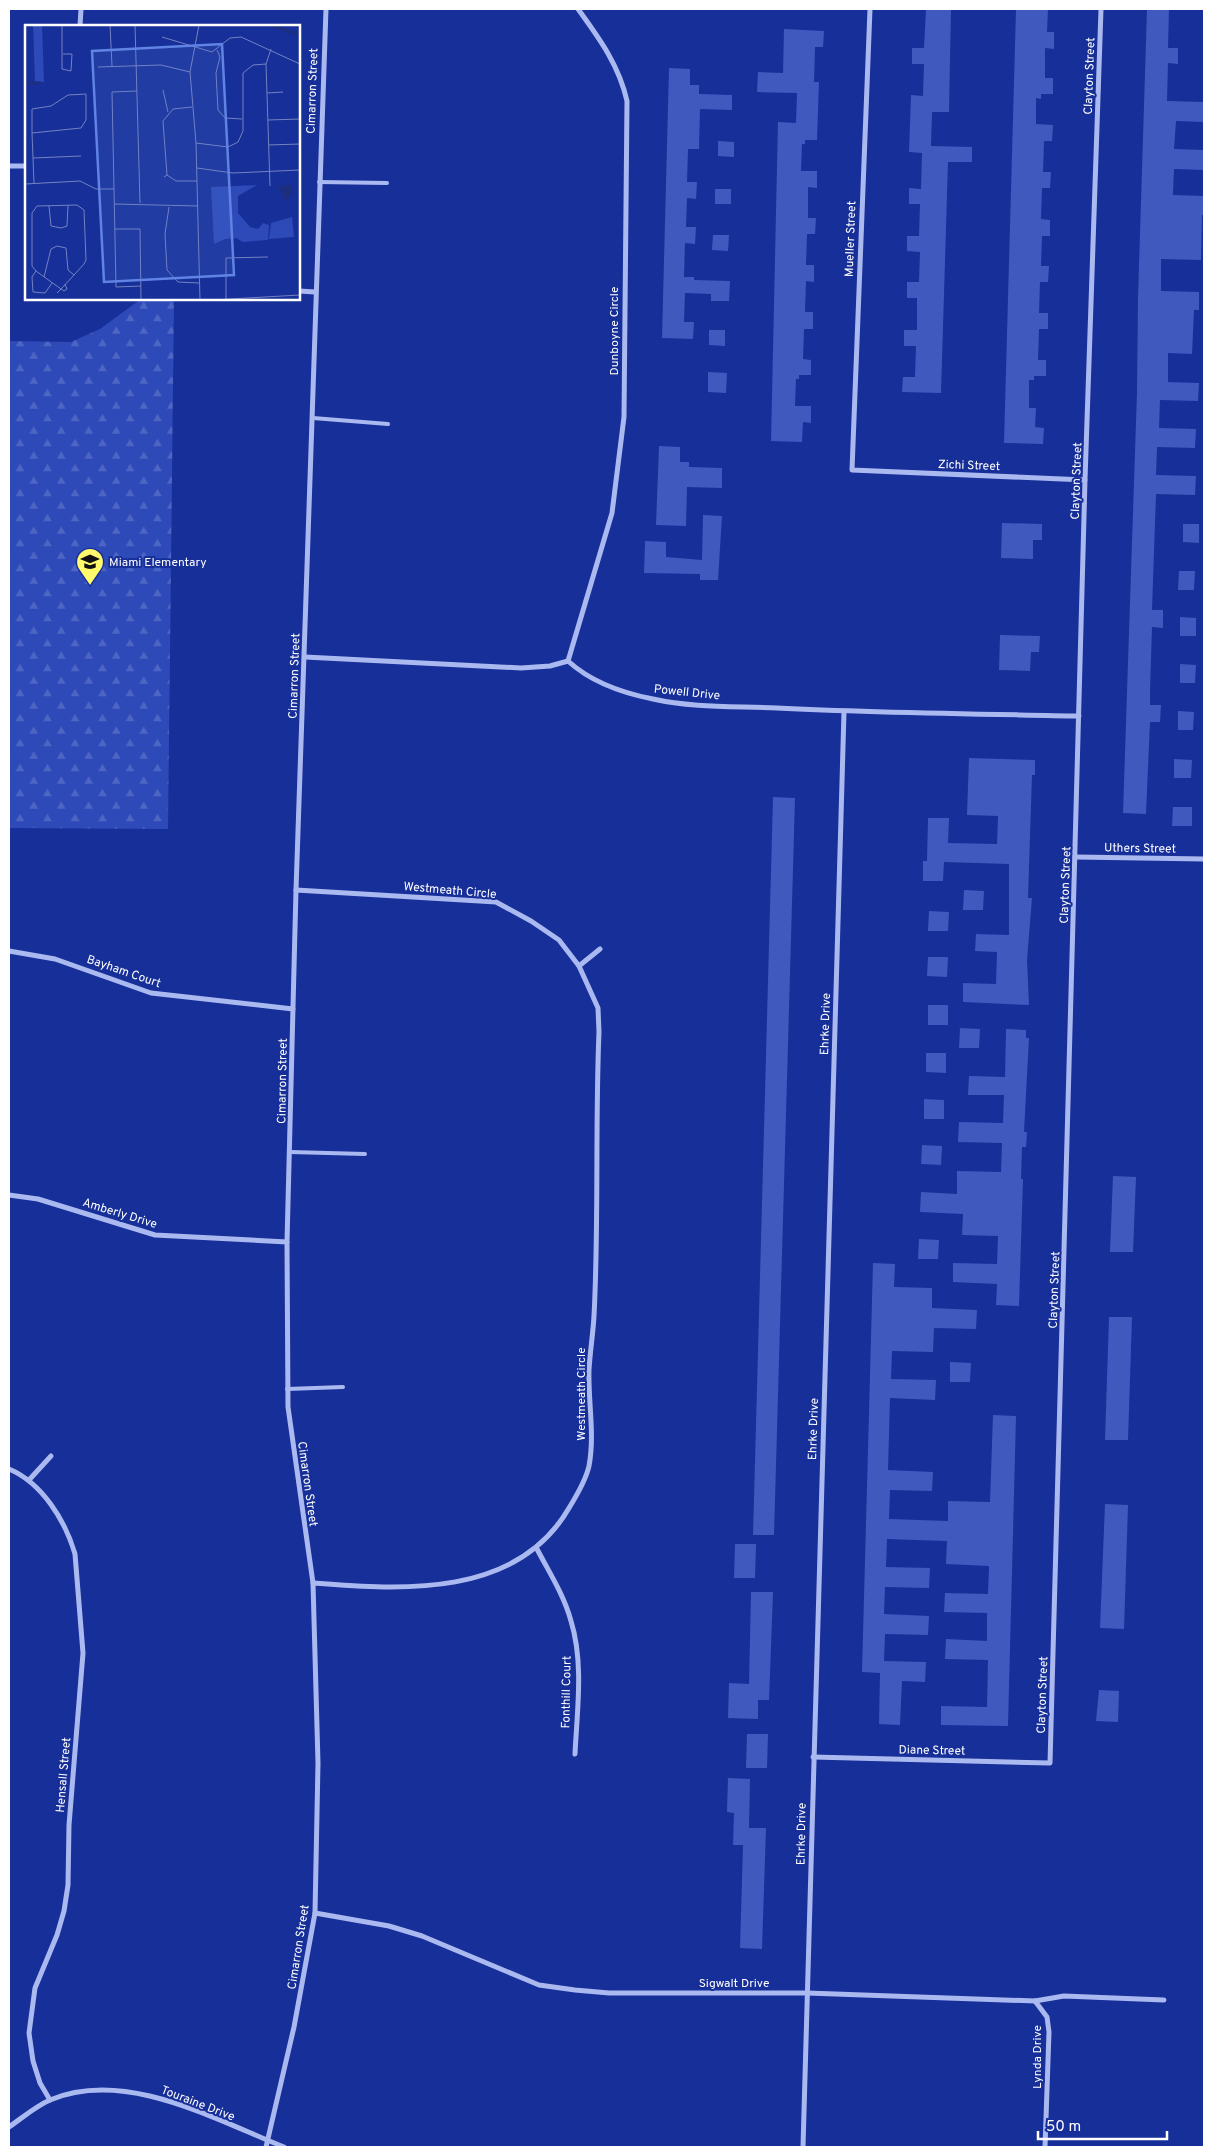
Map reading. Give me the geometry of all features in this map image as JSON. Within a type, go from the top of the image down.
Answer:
[{"type":"street","points":[[80,25],[81,9]]},
{"type":"street","name":"Cimarron Street","points":[[266,2147],[294,2027],[315,1913],[318,1763],[312,1583],[294,1456],[287,1389],[287,1242],[296,890],[326,9]]},
{"type":"street","name":"Dunboyne Circle","points":[[568,661],[612,513],[624,417],[627,101],[622,79],[606,48],[578,9]]},
{"type":"street","name":"Mueller Street","points":[[852,470],[870,9]]},
{"type":"street","name":"Clayton Street","points":[[1050,1763],[1085,480],[1101,9]]},
{"type":"street","points":[[9,166],[25,166]]},
{"type":"street","points":[[300,291],[316,292]]},
{"type":"street","name":"Zichi Street","points":[[852,470],[1085,480]]},
{"type":"street","points":[[304,657],[521,668],[550,666],[568,661]]},
{"type":"street","name":"Powell Drive","points":[[568,661],[582,674],[620,690],[654,700],[686,704],[844,712],[1079,716]]},
{"type":"street","name":"Ehrke Drive","points":[[802,2147],[844,712]]},
{"type":"street","name":"Uthers Street","points":[[1076,857],[1204,859]]},
{"type":"street","name":"Westmeath Circle","points":[[296,890],[496,902],[531,921],[559,940],[579,966],[598,1008],[599,1032],[594,1316],[589,1371],[592,1441],[589,1468],[576,1496],[561,1522],[537,1549],[485,1574],[433,1586],[364,1587],[312,1583]]},
{"type":"street","points":[[579,966],[600,949]]},
{"type":"street","name":"Bayham Court","points":[[9,951],[55,959],[151,993],[293,1008]]},
{"type":"street","name":"Amberly Drive","points":[[9,1195],[38,1199],[156,1235],[287,1242]]},
{"type":"street","points":[[29,1480],[51,1456]]},
{"type":"street","name":"Hensall Street","points":[[9,1468],[29,1480],[63,1520],[72,1542],[76,1554],[83,1653],[69,1825],[68,1885],[64,1911],[35,1988],[29,2034],[33,2061],[40,2083],[50,2100]]},
{"type":"street","name":"Fonthill Court","points":[[537,1549],[564,1601],[573,1630],[579,1668],[575,1754]]},
{"type":"street","name":"Diane Street","points":[[813,1757],[1050,1763]]},
{"type":"street","name":"Sigwalt Drive","points":[[315,1913],[389,1926],[422,1936],[539,1985],[609,1993],[807,1993],[1035,2001],[1064,1996],[1164,2000]]},
{"type":"street","name":"Lynda Drive","points":[[1035,2001],[1047,2017],[1049,2032],[1044,2147]]},
{"type":"street","name":"Touraine Drive","points":[[9,2127],[50,2100],[72,2093],[99,2090],[151,2096],[172,2102],[284,2147]]},
{"type":"lane","points":[[319,182],[387,183]]},
{"type":"lane","points":[[313,418],[388,424]]},
{"type":"lane","points":[[290,1152],[365,1154]]},
{"type":"lane","points":[[287,1389],[343,1387]]},
{"type":"green space","name":"Miami Elementary","points":[[140,300],[174,300],[168,829],[9,828],[9,341],[71,342],[100,329]]},
{"type":"building","points":[[926,9],[951,9],[949,112],[932,112],[931,146],[972,147],[972,162],[948,162],[941,393],[902,392],[903,377],[915,377],[916,346],[904,346],[904,330],[917,330],[917,298],[907,298],[907,282],[919,282],[920,252],[907,251],[907,236],[919,236],[920,204],[909,204],[909,188],[921,189],[922,153],[909,152],[911,95],[923,96],[924,64],[912,64],[912,48],[924,48]]},
{"type":"building","points":[[1016,9],[1048,9],[1047,32],[1054,32],[1054,49],[1045,48],[1045,78],[1053,78],[1053,94],[1041,94],[1041,99],[1036,98],[1036,124],[1053,125],[1052,141],[1044,141],[1043,172],[1051,172],[1050,188],[1042,188],[1041,219],[1050,220],[1050,236],[1042,236],[1041,266],[1049,266],[1048,282],[1040,282],[1039,313],[1048,313],[1048,329],[1039,329],[1038,360],[1046,360],[1046,376],[1034,376],[1034,380],[1029,380],[1029,408],[1036,408],[1035,427],[1044,428],[1043,444],[1004,443]]},
{"type":"building","points":[[1147,9],[1169,9],[1168,48],[1178,48],[1178,64],[1168,63],[1167,101],[1204,102],[1204,122],[1176,121],[1174,149],[1204,150],[1204,170],[1174,169],[1173,195],[1204,196],[1204,215],[1202,215],[1201,260],[1161,259],[1161,291],[1199,292],[1199,310],[1194,310],[1192,354],[1168,353],[1168,382],[1199,383],[1198,401],[1160,400],[1159,428],[1196,429],[1195,448],[1157,447],[1156,475],[1196,476],[1195,495],[1156,494],[1152,610],[1163,610],[1163,628],[1152,627],[1150,705],[1161,705],[1160,722],[1150,722],[1146,814],[1123,813]]},
{"type":"building","points":[[784,29],[824,31],[823,47],[815,47],[814,82],[819,82],[817,140],[805,140],[805,144],[802,144],[801,171],[817,171],[817,188],[808,187],[808,218],[816,218],[815,234],[807,234],[806,265],[814,265],[814,282],[806,281],[805,312],[813,312],[813,329],[804,329],[803,359],[811,360],[811,375],[799,375],[799,379],[796,379],[795,406],[811,406],[811,423],[803,422],[802,442],[771,441],[778,122],[796,123],[797,93],[757,92],[758,72],[783,73]]},
{"type":"building","points":[[669,68],[690,69],[690,85],[699,85],[699,94],[732,95],[732,110],[700,109],[699,149],[688,149],[687,182],[697,182],[696,199],[687,198],[686,227],[696,227],[695,244],[685,243],[684,277],[694,277],[694,280],[730,281],[729,301],[711,301],[711,294],[685,293],[684,322],[694,322],[693,339],[662,338]]},
{"type":"building","points":[[718,141],[734,142],[734,157],[718,156]]},
{"type":"building","points":[[715,189],[731,189],[731,204],[715,204]]},
{"type":"building","points":[[713,235],[729,235],[728,251],[712,250]]},
{"type":"building","points":[[709,330],[725,330],[725,346],[709,345]]},
{"type":"building","points":[[708,372],[727,373],[726,393],[708,392]]},
{"type":"building","points":[[659,446],[680,447],[680,462],[689,462],[689,467],[722,468],[722,488],[687,487],[686,526],[656,525]]},
{"type":"building","points":[[703,515],[722,516],[718,580],[700,580],[700,574],[644,573],[645,541],[666,542],[666,557],[702,560]]},
{"type":"building","points":[[1002,523],[1042,524],[1042,540],[1033,540],[1033,559],[1001,558]]},
{"type":"building","points":[[1183,524],[1199,524],[1199,543],[1183,542]]},
{"type":"building","points":[[1179,571],[1195,571],[1194,590],[1178,590]]},
{"type":"building","points":[[1180,617],[1196,618],[1196,636],[1180,636]]},
{"type":"building","points":[[1000,635],[1040,636],[1039,652],[1031,652],[1030,671],[999,670]]},
{"type":"building","points":[[1180,664],[1196,665],[1195,683],[1180,683]]},
{"type":"building","points":[[1178,711],[1194,712],[1193,730],[1178,730]]},
{"type":"building","points":[[969,758],[1035,760],[1035,775],[1032,775],[1028,898],[1032,898],[1027,960],[1029,1005],[963,1002],[963,983],[996,984],[997,952],[975,951],[976,934],[1009,935],[1009,864],[944,862],[943,881],[923,881],[923,861],[927,861],[928,818],[949,818],[948,843],[997,844],[998,816],[967,815]]},
{"type":"building","points":[[1174,759],[1192,760],[1191,778],[1174,778]]},
{"type":"building","points":[[773,797],[795,798],[774,1535],[753,1535]]},
{"type":"building","points":[[1173,807],[1192,807],[1192,826],[1172,826]]},
{"type":"building","points":[[964,890],[984,891],[983,910],[963,910]]},
{"type":"building","points":[[929,911],[949,912],[948,931],[928,931]]},
{"type":"building","points":[[928,957],[948,957],[947,977],[927,976]]},
{"type":"building","points":[[928,1005],[948,1005],[948,1025],[928,1025]]},
{"type":"building","points":[[960,1028],[980,1029],[979,1048],[959,1048]]},
{"type":"building","points":[[1006,1029],[1026,1030],[1026,1038],[1029,1038],[1024,1132],[1027,1132],[1026,1147],[1022,1147],[1021,1179],[1023,1179],[1019,1306],[996,1305],[997,1284],[953,1282],[953,1263],[997,1264],[998,1236],[962,1235],[963,1214],[920,1212],[921,1192],[957,1194],[957,1171],[1001,1172],[1002,1143],[958,1142],[959,1122],[1003,1123],[1004,1095],[968,1095],[969,1076],[1005,1077]]},
{"type":"building","points":[[926,1053],[946,1053],[946,1073],[926,1072]]},
{"type":"building","points":[[924,1099],[944,1100],[944,1119],[924,1119]]},
{"type":"building","points":[[922,1145],[942,1146],[941,1165],[921,1164]]},
{"type":"building","points":[[1113,1176],[1136,1177],[1133,1252],[1110,1252]]},
{"type":"building","points":[[919,1239],[939,1240],[938,1259],[918,1259]]},
{"type":"building","points":[[873,1263],[895,1264],[894,1287],[932,1288],[932,1308],[977,1310],[976,1329],[934,1328],[933,1352],[892,1351],[891,1379],[936,1380],[935,1400],[890,1398],[888,1470],[933,1472],[932,1491],[890,1490],[889,1519],[948,1521],[948,1501],[990,1502],[993,1415],[1016,1416],[1008,1726],[941,1725],[941,1706],[987,1707],[988,1660],[945,1659],[946,1639],[987,1641],[987,1613],[944,1612],[945,1593],[988,1594],[989,1566],[946,1564],[947,1541],[887,1539],[886,1567],[930,1568],[929,1588],[885,1587],[884,1614],[929,1616],[928,1635],[885,1634],[884,1661],[926,1662],[925,1682],[902,1681],[900,1725],[879,1724],[880,1673],[862,1672]]},
{"type":"building","points":[[1109,1317],[1132,1317],[1128,1440],[1105,1440]]},
{"type":"building","points":[[950,1362],[971,1363],[970,1382],[950,1382]]},
{"type":"building","points":[[1105,1504],[1128,1505],[1124,1629],[1100,1628]]},
{"type":"building","points":[[735,1544],[756,1544],[755,1578],[734,1578]]},
{"type":"building","points":[[751,1592],[773,1592],[769,1700],[758,1700],[758,1719],[728,1718],[729,1683],[749,1684]]},
{"type":"building","points":[[1099,1690],[1119,1691],[1118,1722],[1096,1721]]},
{"type":"building","points":[[747,1734],[768,1734],[767,1768],[746,1768]]},
{"type":"building","points":[[728,1778],[750,1779],[749,1828],[766,1828],[762,1949],[740,1948],[743,1845],[733,1845],[734,1813],[727,1812]]},
{"type":"place","name":"Miami Elementary","points":[[90,586]]}]
